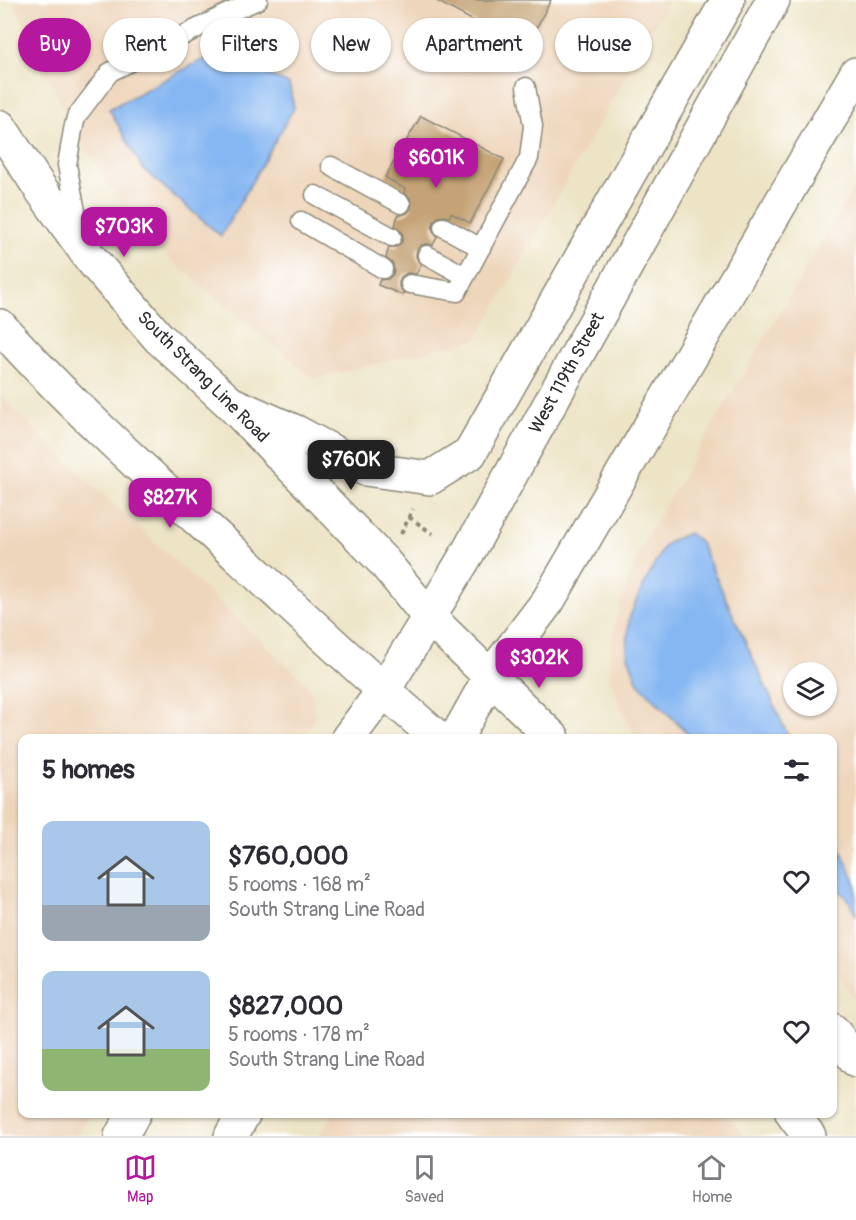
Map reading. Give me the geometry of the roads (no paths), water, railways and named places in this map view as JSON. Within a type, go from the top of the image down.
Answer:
[{"type":"main road","points":[[230,403],[296,432],[365,469],[430,478],[470,453],[728,0]]},
{"type":"main road","name":"West 119th Street","points":[[351,734],[382,691],[467,554],[773,0]]},
{"type":"main road","points":[[458,734],[490,677],[548,601],[856,74]]},
{"type":"main road","name":"South Strang Line Road","points":[[0,127],[83,249],[159,338],[230,403],[384,562],[429,618],[549,734]]},
{"type":"main road","points":[[0,326],[34,364],[110,439],[337,646],[382,691],[433,734]]},
{"type":"main road","points":[[837,1036],[856,1060]]},
{"type":"main road","points":[[121,1136],[131,1118]]},
{"type":"main road","points":[[231,1136],[241,1118]]},
{"type":"main road","points":[[796,1118],[809,1136]]},
{"type":"lane","points":[[83,249],[67,165],[76,117],[110,72],[258,0]]},
{"type":"lane","points":[[410,284],[457,292],[529,158],[533,126],[526,87]]},
{"type":"lane","points":[[331,166],[401,204]]},
{"type":"lane","points":[[315,195],[392,237]]},
{"type":"lane","points":[[301,221],[383,269]]},
{"type":"lane","points":[[443,227],[481,248]]},
{"type":"lane","points":[[427,255],[465,276]]},
{"type":"water","points":[[200,61],[200,72],[264,72],[289,84],[294,108],[221,236],[143,169],[109,109],[179,72],[188,72],[188,67]]},
{"type":"water","points":[[689,533],[700,542],[787,734],[688,734],[638,683],[627,653],[629,619],[663,548],[670,541]]},
{"type":"water","points":[[837,841],[856,884],[856,916],[850,902],[837,887]]}]
